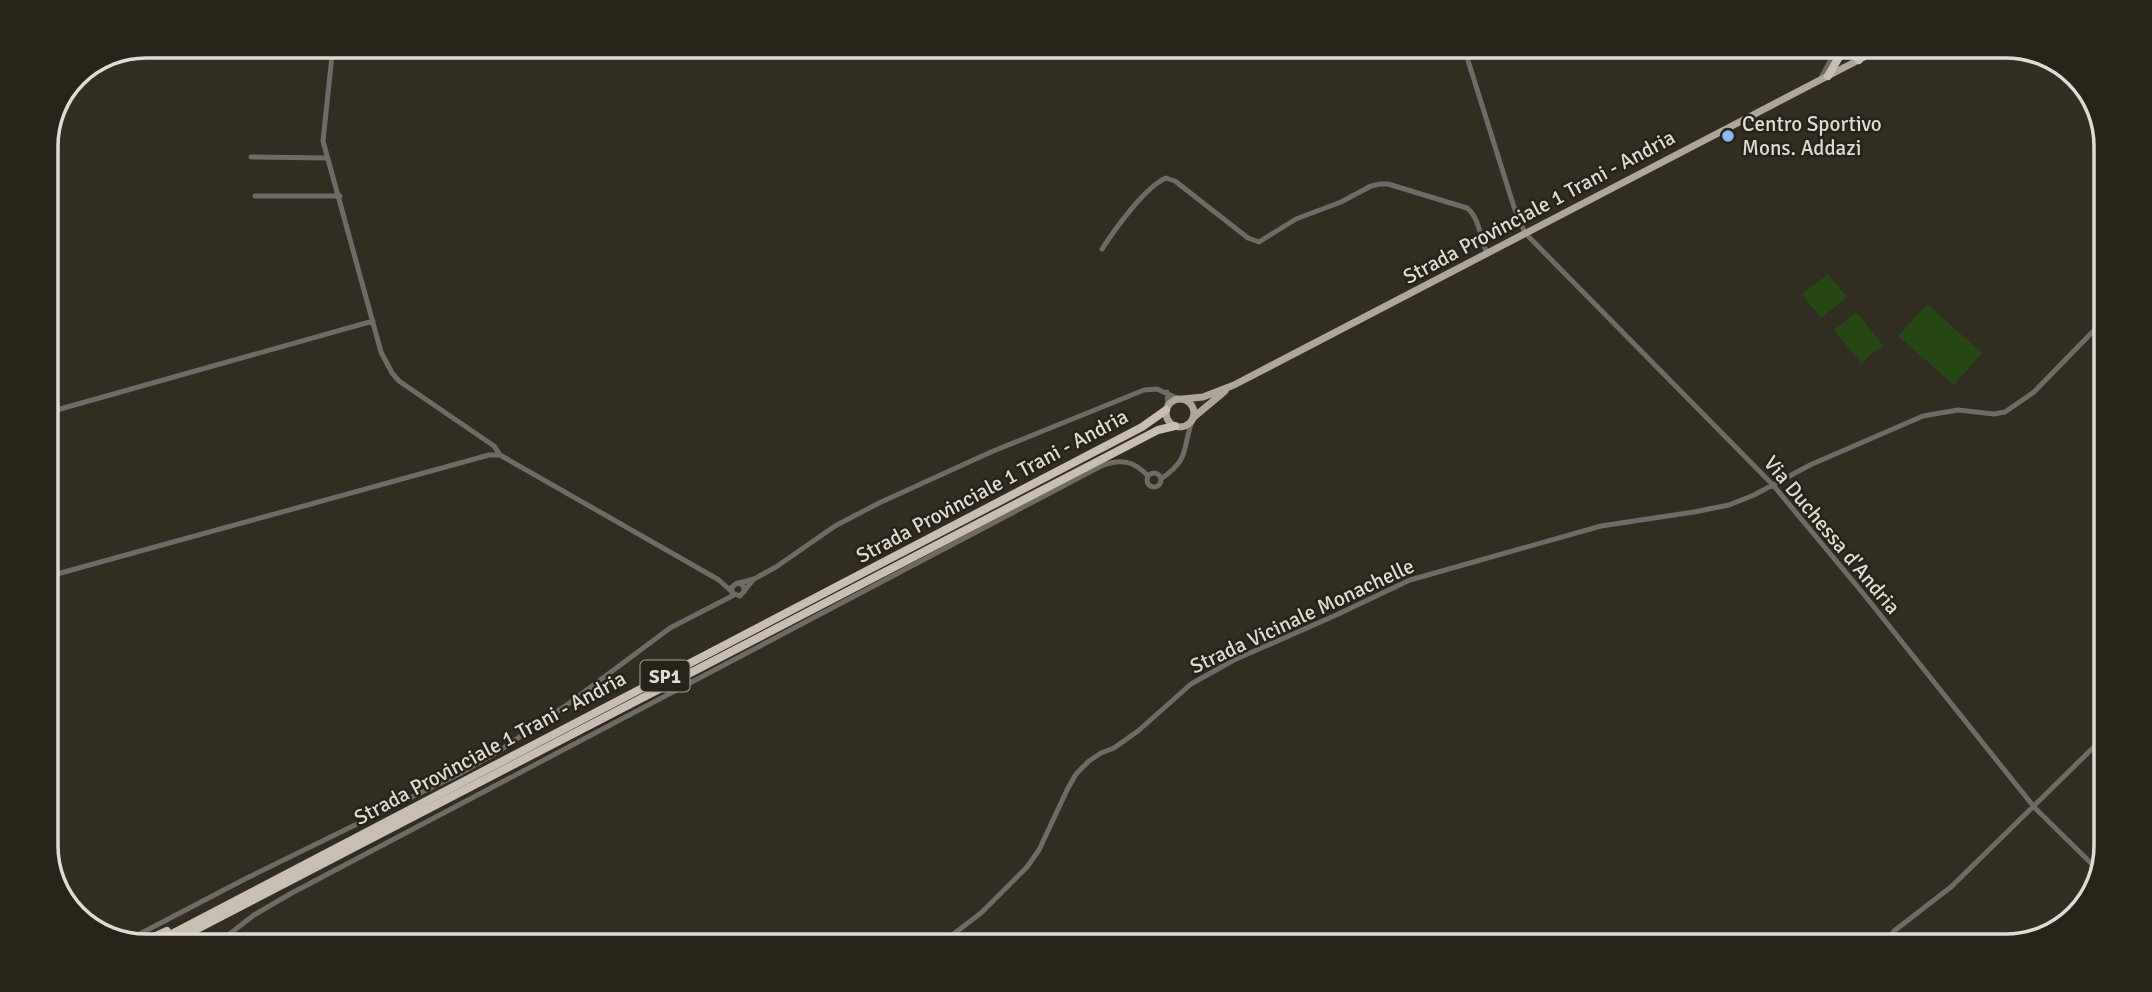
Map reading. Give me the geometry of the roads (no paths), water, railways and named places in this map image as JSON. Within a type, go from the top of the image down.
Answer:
[{"type":"highway","points":[[1824,78],[1839,58]]},
{"type":"highway","name":"Strada Provinciale 1 Trani - Andria","points":[[172,934],[1142,427],[1167,408]]},
{"type":"highway","name":"Strada Provinciale 1 Trani - Andria","points":[[188,934],[1122,448],[1158,430],[1175,426]]},
{"type":"highway","points":[[161,934],[218,910]]},
{"type":"main road","name":"Strada Provinciale 1 Trani - Andria","points":[[1167,408],[1181,399],[1203,397],[1234,385],[1824,78],[1857,58]]},
{"type":"main road","name":"Strada Provinciale 1 Trani - Andria","points":[[1175,426],[1184,426],[1205,406],[1234,385]]},
{"type":"main road","points":[[1181,399],[1193,408],[1193,419]]},
{"type":"main road","points":[[1167,408],[1168,419],[1175,426]]},
{"type":"street","points":[[331,58],[324,141],[382,352],[392,373],[399,381],[494,446],[500,455],[719,580],[733,593],[740,596],[754,579]]},
{"type":"street","points":[[1467,58],[1514,207],[1525,233]]},
{"type":"street","points":[[1824,78],[1832,58]]},
{"type":"street","points":[[251,157],[328,158]]},
{"type":"street","points":[[1102,248],[1116,226],[1157,183],[1166,178],[1175,181],[1248,238],[1259,242],[1296,219],[1341,202],[1371,186],[1388,184],[1467,208],[1475,216],[1487,253]]},
{"type":"street","points":[[254,196],[340,197]]},
{"type":"street","name":"Via Duchessa d'Andria","points":[[1525,233],[1773,485],[2034,807],[2093,865]]},
{"type":"street","points":[[58,410],[373,321]]},
{"type":"street","name":"Strada Vicinale Monachelle","points":[[953,934],[1005,892],[1027,867],[1039,850],[1076,774],[1089,761],[1138,731],[1191,684],[1234,660],[1410,580],[1601,526],[1729,505],[1754,495],[1810,465],[1923,416],[1958,410],[1994,414],[2006,412],[2034,391],[2094,331]]},
{"type":"street","points":[[140,934],[496,753],[568,704],[670,628],[733,593],[737,584],[754,579],[776,567],[835,526],[879,503],[990,452],[1132,393],[1151,388],[1181,399]]},
{"type":"street","points":[[1167,392],[1167,408]]},
{"type":"street","points":[[1148,476],[1147,483],[1152,488],[1159,486],[1161,479],[1178,467],[1193,419]]},
{"type":"street","points":[[58,574],[489,455],[500,455]]},
{"type":"street","points":[[229,934],[254,915],[300,888],[1101,466],[1120,460],[1129,461],[1138,465],[1148,476]]},
{"type":"street","points":[[1148,476],[1155,473],[1161,479]]},
{"type":"street","points":[[719,580],[744,587],[744,592]]},
{"type":"street","points":[[1892,934],[1902,923],[1951,887],[2094,747]]},
{"type":"place","name":"Centro Sportivo Mons. Addazi","points":[[1728,136]]}]
